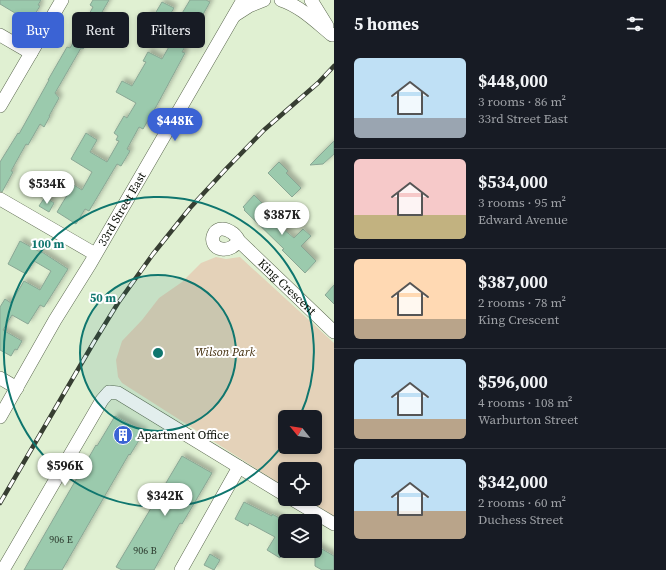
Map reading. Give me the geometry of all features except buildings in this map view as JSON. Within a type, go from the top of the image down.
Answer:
[{"type":"street","points":[[0,106],[62,0]]},
{"type":"street","name":"33rd Street East","points":[[0,417],[55,320],[243,0]]},
{"type":"street","points":[[232,17],[249,6],[264,0]]},
{"type":"street","points":[[281,0],[287,2],[304,13],[333,37]]},
{"type":"street","points":[[311,0],[333,37]]},
{"type":"street","points":[[0,35],[31,53]]},
{"type":"street","points":[[0,199],[95,254]]},
{"type":"street","name":"King Crescent","points":[[239,241],[334,332]]},
{"type":"street","points":[[0,378],[17,388]]},
{"type":"street","points":[[3,570],[102,400],[109,392],[118,393],[278,491]]},
{"type":"street","points":[[181,570],[239,467]]},
{"type":"street","points":[[304,506],[334,524]]},
{"type":"green space","name":"Wilson Park","points":[[216,257],[226,259],[240,257],[334,343],[334,516],[318,506],[322,506],[322,462],[278,462],[278,483],[122,383],[118,377],[116,360],[122,341],[142,320],[159,298],[182,282],[201,263]]},
{"type":"railway","points":[[0,503],[94,342],[118,303],[153,254],[190,208],[226,169],[264,130],[318,83],[334,66]]},
{"type":"place","name":"Apartment Office","points":[[123,435]]}]
